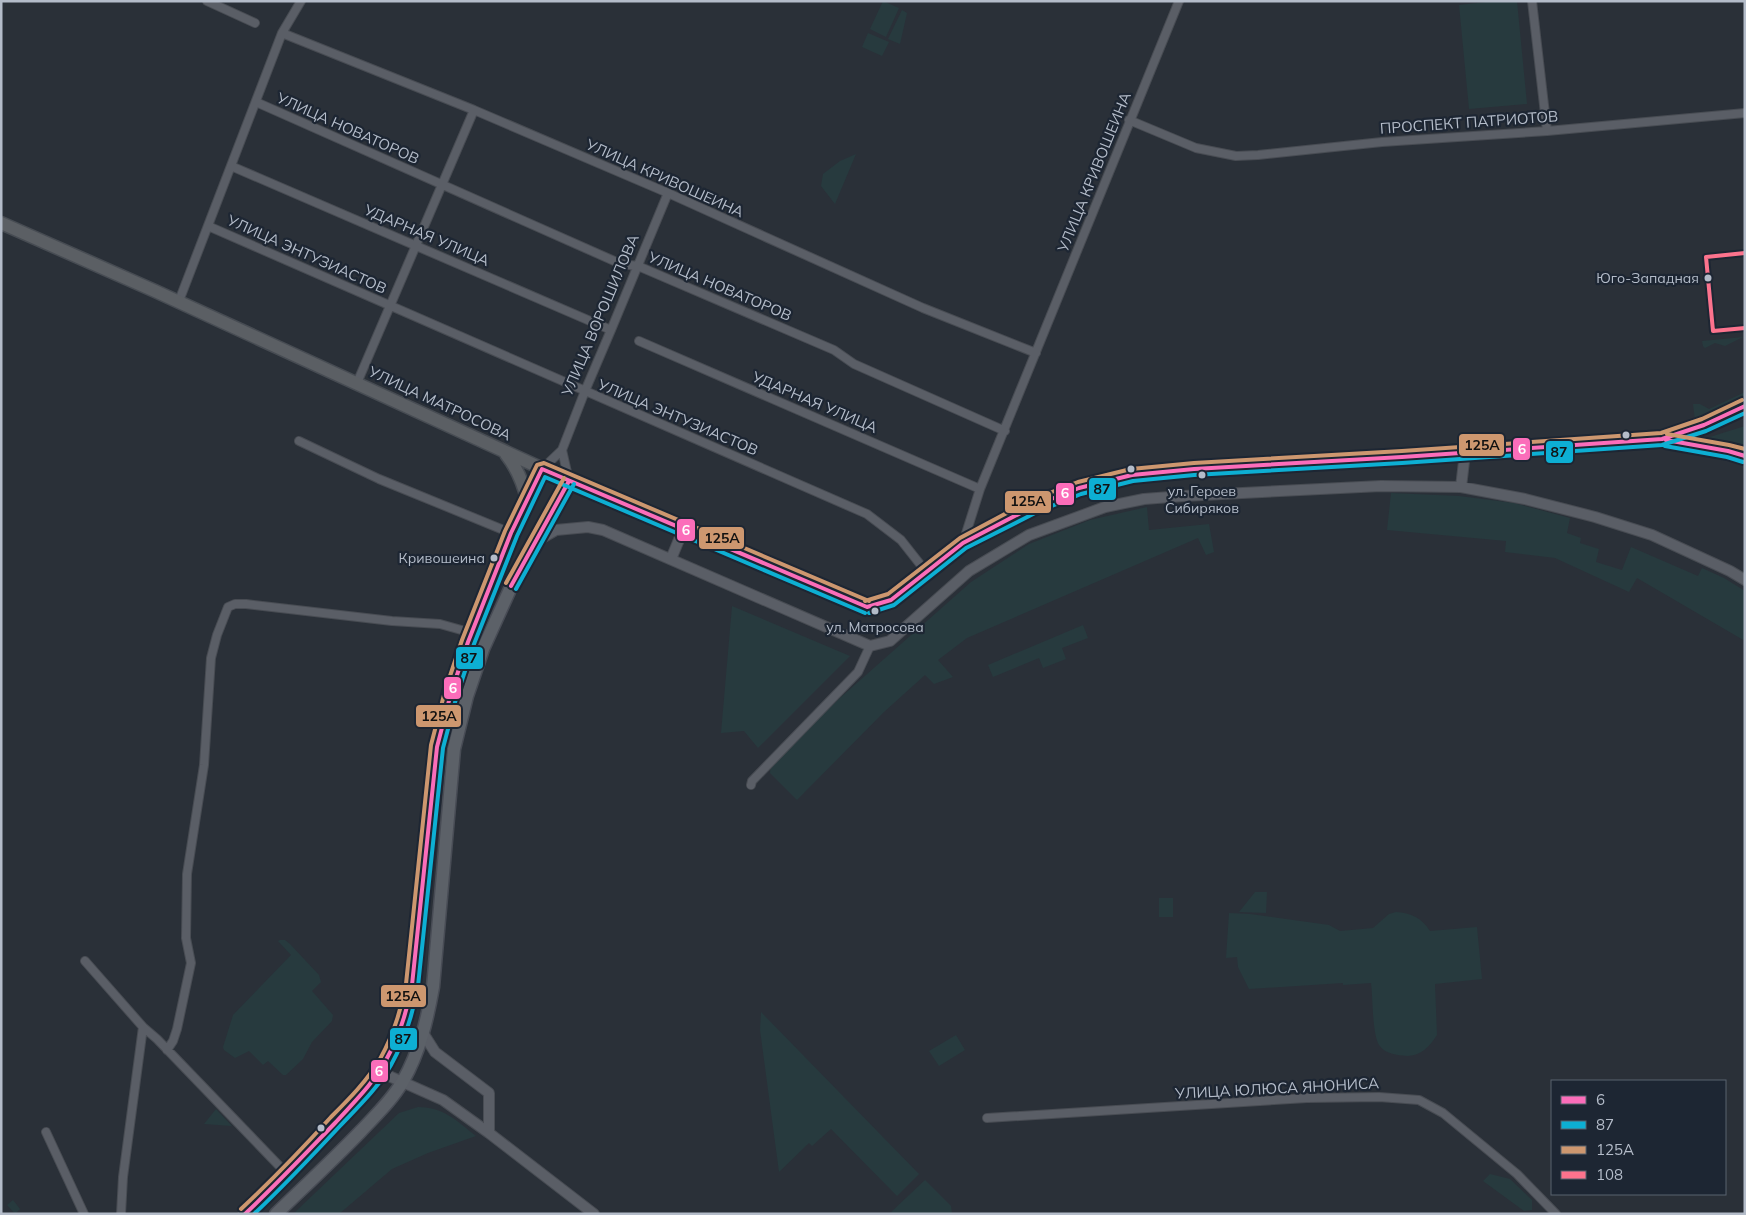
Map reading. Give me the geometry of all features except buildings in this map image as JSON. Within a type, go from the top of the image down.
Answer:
[{"type":"highway","name":"УЛИЦА МАТРОСОВА","points":[[1,223],[179,302],[569,481],[867,607],[891,600],[927,573]]},
{"type":"highway","points":[[1662,440],[1691,431],[1745,406]]},
{"type":"highway","points":[[927,573],[963,544],[1034,506],[1079,488],[1132,475],[1627,441],[1662,440],[1728,451],[1745,456]]},
{"type":"highway","points":[[504,452],[514,465],[523,483],[527,499]]},
{"type":"main road","name":"УЛИЦА ВОРОШИЛОВА","points":[[245,1214],[287,1174],[337,1121],[380,1072],[393,1048],[410,1000],[437,747],[451,693],[472,633],[511,533],[542,468]]},
{"type":"main road","points":[[276,1214],[378,1113],[402,1081],[415,1056],[423,1033],[433,987],[454,749],[467,696],[484,649],[516,576],[569,481]]},
{"type":"street","points":[[207,1],[255,23]]},
{"type":"street","name":"УЛИЦА КРИВОШЕИНА","points":[[963,544],[980,489],[1179,1]]},
{"type":"street","points":[[1532,1],[1547,131]]},
{"type":"street","points":[[179,302],[282,32],[300,2]]},
{"type":"street","name":"УЛИЦА КРИВОШЕИНА","points":[[282,32],[474,110],[668,193],[870,285],[1036,353]]},
{"type":"street","name":"УЛИЦА НОВАТОРОВ","points":[[256,102],[621,264],[638,266],[834,350],[854,364],[1004,431]]},
{"type":"street","points":[[357,383],[474,110]]},
{"type":"street","name":"ПРОСПЕКТ ПАТРИОТОВ","points":[[1129,120],[1196,148],[1236,156],[1394,141],[1547,131],[1745,113]]},
{"type":"street","name":"УДАРНАЯ УЛИЦА","points":[[231,166],[612,330]]},
{"type":"street","name":"УЛИЦА ВОРОШИЛОВА","points":[[542,468],[562,450],[668,193]]},
{"type":"street","name":"УЛИЦА ЭНТУЗИАСТОВ","points":[[208,226],[867,514],[901,540],[927,573]]},
{"type":"street","name":"УДАРНАЯ УЛИЦА","points":[[639,341],[980,489]]},
{"type":"street","points":[[299,441],[379,479],[511,533]]},
{"type":"street","points":[[562,450],[569,481]]},
{"type":"street","points":[[1462,487],[1465,453]]},
{"type":"street","points":[[534,542],[556,530],[588,527],[603,530],[870,646],[890,641],[969,571],[1029,536],[1105,507],[1144,499],[1303,489],[1385,486],[1462,487],[1525,499],[1608,520],[1671,543],[1745,580]]},
{"type":"street","points":[[671,559],[683,530]]},
{"type":"street","points":[[167,1050],[173,1041],[177,1029],[191,963],[186,938],[187,874],[204,765],[211,658],[216,635],[228,607],[235,604],[246,604],[392,621],[440,624],[472,633]]},
{"type":"street","points":[[751,785],[752,781],[858,672],[870,646]]},
{"type":"street","points":[[85,961],[143,1027],[287,1174]]},
{"type":"street","points":[[121,1214],[123,1177],[143,1027]]},
{"type":"street","points":[[423,1033],[434,1052],[489,1093],[489,1133]]},
{"type":"street","points":[[380,1072],[443,1100],[594,1214]]},
{"type":"street","name":"УЛИЦА ЮЛЮСА ЯНОНИСА","points":[[987,1118],[1307,1098],[1379,1096],[1419,1100],[1443,1113],[1517,1174],[1556,1214]]},
{"type":"street","points":[[46,1132],[84,1214]]},
{"type":"green space","points":[[883,1],[899,8],[886,37],[870,29]]},
{"type":"green space","points":[[1494,1],[1517,1],[1527,104],[1469,109],[1459,5]]},
{"type":"green space","points":[[902,10],[907,13],[900,44],[888,39]]},
{"type":"green space","points":[[868,33],[889,42],[882,56],[862,47]]},
{"type":"green space","points":[[856,154],[835,204],[821,186],[823,174],[840,161]]},
{"type":"green space","points":[[1743,337],[1725,346],[1715,343],[1705,348],[1702,341]]},
{"type":"green space","points":[[1745,392],[1745,397],[1710,415],[1695,420],[1693,404],[1700,404],[1709,409]]},
{"type":"green space","points":[[1745,426],[1745,448],[1727,443],[1700,440]]},
{"type":"green space","points":[[1391,493],[1459,496],[1514,503],[1570,518],[1567,533],[1581,538],[1580,543],[1599,549],[1596,562],[1622,570],[1631,547],[1698,576],[1702,568],[1724,578],[1745,591],[1745,641],[1637,578],[1629,592],[1555,558],[1505,552],[1506,541],[1387,530]]},
{"type":"green space","points":[[1147,507],[1149,530],[1209,524],[1214,552],[1206,555],[1198,538],[967,638],[938,660],[953,677],[934,684],[925,675],[884,712],[797,800],[770,773],[771,765],[840,698],[971,582],[1029,544],[1090,520]]},
{"type":"green space","points":[[732,606],[850,656],[758,748],[744,731],[721,733]]},
{"type":"green space","points":[[1083,625],[1088,638],[1062,648],[1066,659],[1043,668],[1039,658],[993,677],[988,665]]},
{"type":"green space","points":[[1255,892],[1267,892],[1266,913],[1239,912]]},
{"type":"green space","points":[[1159,898],[1173,898],[1173,917],[1159,917]]},
{"type":"green space","points":[[1396,912],[1416,917],[1430,931],[1477,927],[1482,979],[1435,984],[1437,1035],[1425,1050],[1412,1056],[1392,1054],[1379,1045],[1374,1024],[1371,983],[1249,989],[1238,967],[1237,957],[1226,958],[1229,913],[1250,914],[1329,925],[1340,931],[1373,928],[1389,914]]},
{"type":"green space","points":[[285,940],[290,944],[319,975],[321,982],[312,991],[333,1015],[332,1021],[312,1042],[303,1059],[286,1075],[283,1075],[268,1061],[263,1065],[249,1051],[235,1058],[224,1050],[223,1047],[233,1015],[291,955],[278,941]]},
{"type":"green space","points":[[761,1012],[919,1174],[897,1196],[831,1129],[812,1146],[809,1143],[779,1172],[760,1030]]},
{"type":"green space","points":[[956,1035],[965,1050],[939,1066],[929,1051]]},
{"type":"green space","points":[[418,1107],[443,1112],[476,1136],[428,1153],[392,1169],[339,1214],[293,1214],[399,1113]]},
{"type":"green space","points":[[216,1109],[232,1126],[204,1124]]},
{"type":"green space","points":[[1490,1174],[1510,1179],[1532,1200],[1532,1210],[1524,1211],[1483,1181]]},
{"type":"green space","points":[[925,1180],[951,1206],[952,1214],[889,1214]]},
{"type":"green space","points":[[13,1200],[20,1209],[15,1214],[7,1205]]},
{"type":"transit line","name":"108","points":[[1745,253],[1706,257],[1713,331],[1745,328]]},
{"type":"transit line","name":"125А","points":[[865,601],[888,594],[960,538],[1031,500],[1078,482],[1131,469],[1194,463],[1661,433],[1702,419],[1742,400]]},
{"type":"transit line","name":"6","points":[[867,607],[891,600],[963,543],[1034,506],[1079,488],[1132,475],[1194,469],[1662,439],[1704,425],[1745,406]]},
{"type":"transit line","name":"87","points":[[869,613],[894,605],[966,548],[1037,512],[1081,494],[1133,481],[1194,475],[1662,445],[1706,431],[1745,413]]},
{"type":"transit line","name":"125А","points":[[1667,434],[1745,449]]},
{"type":"transit line","name":"6","points":[[1666,440],[1728,451],[1745,456]]},
{"type":"transit line","name":"87","points":[[1665,446],[1727,457],[1743,462]]},
{"type":"transit line","name":"125А","points":[[241,1209],[287,1164],[357,1090],[380,1059],[393,1032],[406,984],[431,745],[445,691],[462,640],[505,531],[537,465],[544,463],[869,601]]},
{"type":"transit line","name":"6","points":[[245,1214],[363,1092],[381,1069],[399,1033],[412,985],[437,747],[451,693],[468,642],[511,533],[542,469],[867,607]]},
{"type":"transit line","name":"87","points":[[254,1214],[298,1171],[374,1089],[391,1065],[404,1036],[418,986],[443,748],[457,695],[474,644],[517,536],[545,477],[865,613]]},
{"type":"transit line","name":"125А","points":[[506,583],[564,478]]},
{"type":"transit line","name":"6","points":[[511,586],[569,481]]},
{"type":"transit line","name":"87","points":[[516,589],[574,484]]},
{"type":"place","name":"Юго-Западная","points":[[1708,278]]},
{"type":"place","name":"ул. Героев Сибиряков","points":[[1202,475]]},
{"type":"place","name":"Кривошеина","points":[[494,558]]},
{"type":"place","name":"ул. Матросова","points":[[875,611]]}]
